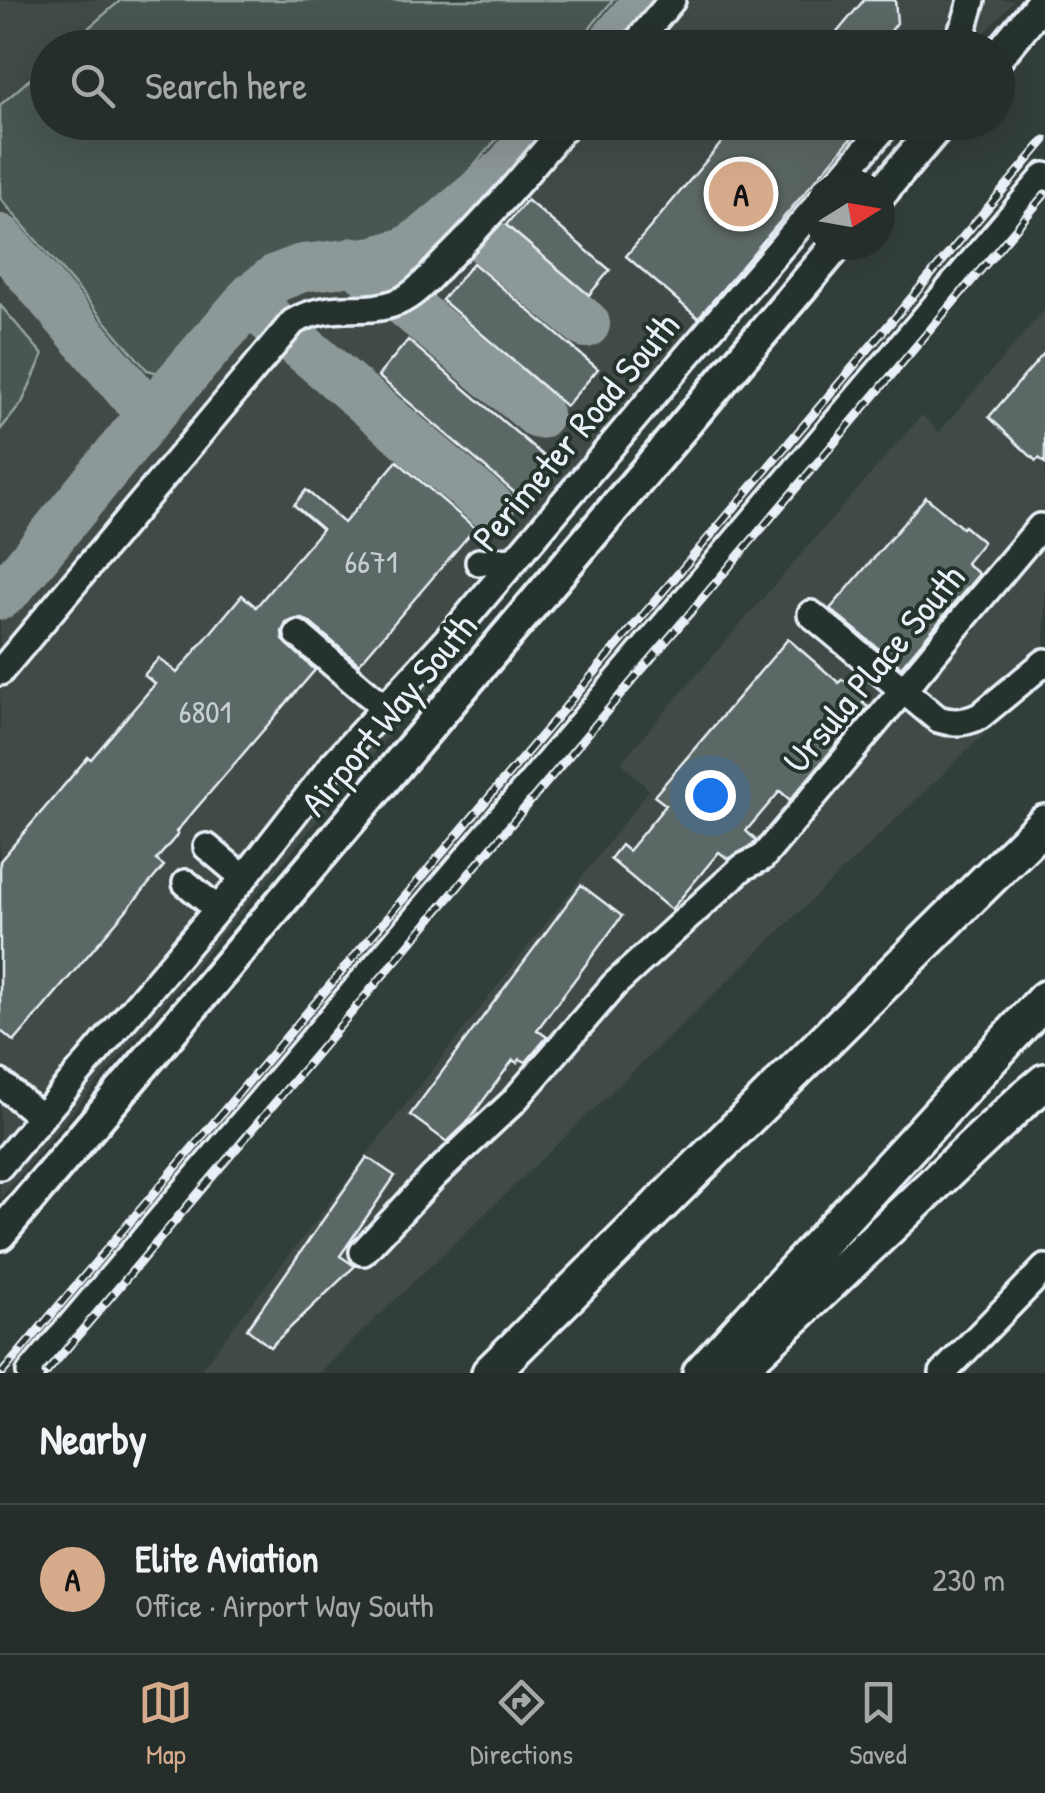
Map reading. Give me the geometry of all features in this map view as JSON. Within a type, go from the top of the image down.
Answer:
[{"type":"highway","points":[[490,1373],[1045,823]]},
{"type":"highway","points":[[702,1373],[1045,998]]},
{"type":"highway","points":[[734,1373],[1045,1082]]},
{"type":"main road","points":[[1015,35],[1044,0]]},
{"type":"main road","points":[[895,176],[926,140]]},
{"type":"main road","name":"Airport Way South","points":[[0,1234],[824,260]]},
{"type":"street","points":[[647,30],[672,0]]},
{"type":"street","points":[[963,30],[972,0]]},
{"type":"street","points":[[0,672],[293,322],[308,313],[327,309],[386,306],[407,298],[468,238],[553,140]]},
{"type":"street","points":[[848,170],[874,140]]},
{"type":"street","points":[[30,1373],[1045,176]]},
{"type":"street","name":"Perimeter Road South","points":[[0,1166],[244,878],[333,764],[460,625],[805,220]]},
{"type":"street","name":"Ursula Place South","points":[[363,1252],[434,1176],[513,1102],[614,985],[743,867],[762,858],[1040,526]]},
{"type":"street","points":[[480,562],[514,560]]},
{"type":"street","points":[[811,614],[938,720],[970,721],[980,716],[1045,662]]},
{"type":"street","points":[[298,634],[385,708]]},
{"type":"street","points":[[207,848],[244,878]]},
{"type":"street","points":[[186,882],[217,909]]},
{"type":"street","points":[[0,1083],[41,1117]]},
{"type":"street","points":[[944,1373],[1045,1268]]},
{"type":"shaded area","points":[[0,0],[1014,0],[988,30],[30,30],[30,140],[894,140],[868,170],[805,170],[805,244],[0,1199]]},
{"type":"shaded area","points":[[121,0],[613,0],[588,30],[86,30]]},
{"type":"shaded area","points":[[30,79],[30,140],[496,140],[421,225],[396,245],[268,265],[235,293],[175,370],[163,374],[147,370],[0,198],[0,105]]},
{"type":"shaded area","points":[[0,305],[43,355],[22,403],[0,430]]},
{"type":"shaded area","points":[[1045,309],[1045,676],[319,1373],[206,1373],[201,1369],[649,790],[621,762],[922,415],[939,432]]},
{"type":"building","points":[[864,0],[895,0],[897,23],[892,30],[839,30]]},
{"type":"building","points":[[724,140],[850,140],[824,170],[805,170],[805,192],[698,318],[626,256]]},
{"type":"building","points":[[527,200],[610,270],[589,295],[506,225]]},
{"type":"building","points":[[473,263],[598,369],[566,406],[442,300]]},
{"type":"building","points":[[408,340],[559,469],[529,505],[378,376]]},
{"type":"building","points":[[1045,352],[1045,463],[1039,458],[1036,461],[989,417]]},
{"type":"building","points":[[397,461],[475,528],[359,664],[308,621],[300,618],[286,623],[283,640],[315,670],[176,832],[156,860],[164,866],[14,1042],[0,1030],[0,861],[155,684],[144,675],[159,658],[177,673],[242,595],[256,607],[322,529],[294,505],[306,490],[344,523]]},
{"type":"building","points":[[926,497],[983,542],[966,563],[979,574],[901,667],[830,609]]},
{"type":"building","points":[[788,639],[839,683],[842,679],[866,699],[863,703],[868,707],[790,800],[780,791],[746,831],[756,840],[752,845],[728,859],[719,852],[671,910],[610,859],[621,845],[628,851],[666,805],[654,796]]},
{"type":"building","points":[[581,885],[622,916],[537,1030],[547,1037],[526,1062],[513,1060],[466,1124],[447,1142],[410,1115]]},
{"type":"building","points":[[367,1157],[395,1176],[340,1256],[355,1266],[270,1347],[247,1329]]},
{"type":"taxiway","points":[[623,30],[648,0]]},
{"type":"taxiway","points":[[0,596],[253,296],[276,278],[302,268],[374,260],[406,251],[507,169],[531,140]]},
{"type":"taxiway","points":[[454,214],[586,324]]},
{"type":"taxiway","points":[[0,238],[150,415]]},
{"type":"taxiway","points":[[354,261],[539,415]]},
{"type":"taxiway","points":[[248,301],[491,507]]},
{"type":"railway","points":[[2,1373],[1045,140]]},
{"type":"railway","points":[[46,1373],[1045,194]]},
{"type":"place","name":"Elite Aviation","points":[[741,194]]}]
